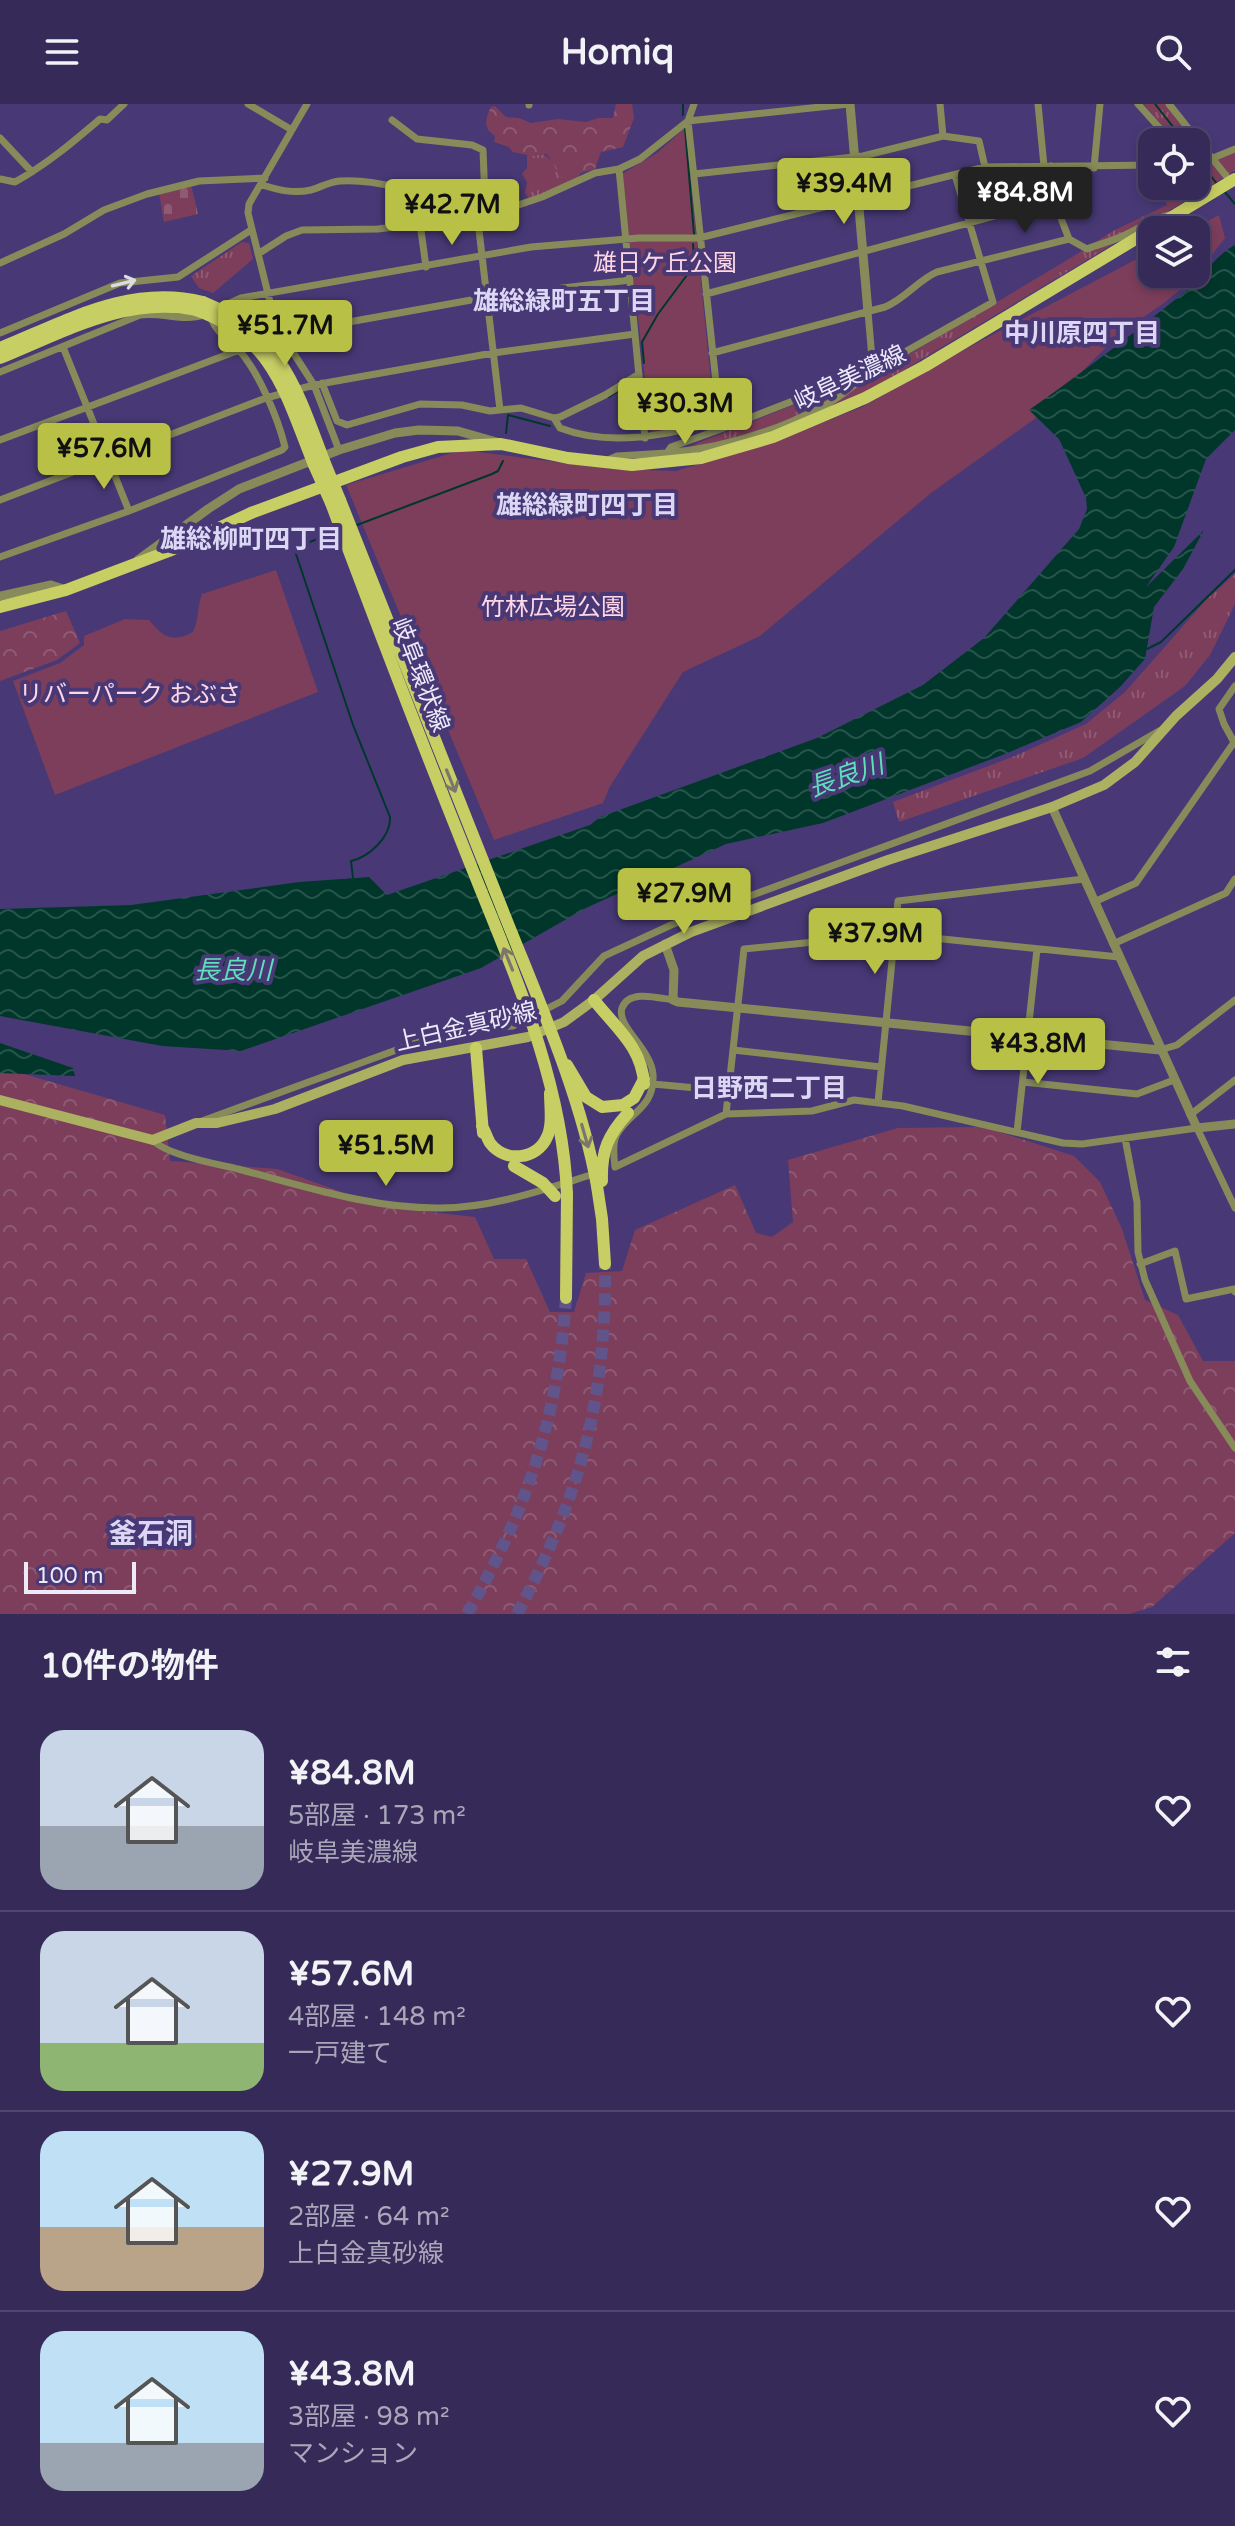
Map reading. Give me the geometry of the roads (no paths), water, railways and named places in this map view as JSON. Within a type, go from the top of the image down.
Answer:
[{"type":"main road","name":"岐阜美濃線","points":[[1210,194],[1230,182]]},
{"type":"main road","name":"岐阜美濃線","points":[[0,607],[66,590],[251,513],[438,447],[501,444],[601,463],[663,464],[713,456],[773,437],[865,398],[925,366],[1200,200]]},
{"type":"main road","points":[[0,341],[95,302],[116,307]]},
{"type":"main road","name":"岐阜環状線","points":[[0,348],[116,307],[160,305],[203,308],[229,324],[258,349],[280,382],[336,502],[551,1036],[600,1186],[605,1264]]},
{"type":"main road","name":"岐阜環状線","points":[[0,358],[116,307]]},
{"type":"main road","points":[[0,369],[56,343],[116,307]]},
{"type":"main road","name":"岐阜環状線","points":[[336,502],[523,997],[550,1086],[561,1137],[567,1291]]},
{"type":"main road","name":"上白金真砂線","points":[[153,1140],[196,1123],[217,1123],[275,1109],[403,1060],[528,1037],[564,1022],[594,1000],[625,970],[665,944],[874,865],[1052,807],[1104,785],[1135,762],[1235,657]]},
{"type":"main road","points":[[594,1000],[638,1054],[648,1081],[608,1138],[603,1150],[600,1186]]},
{"type":"main road","points":[[551,1036],[586,1097],[602,1107],[626,1109]]},
{"type":"main road","points":[[476,1048],[484,1145],[491,1154],[514,1161],[561,1195]]},
{"type":"main road","points":[[514,1161],[539,1149],[546,1140],[550,1129],[550,1086]]},
{"type":"main road","points":[[0,1100],[153,1140]]},
{"type":"street","points":[[0,179],[15,182],[32,172],[60,154],[100,119],[107,120],[124,104]]},
{"type":"street","points":[[248,104],[292,130]]},
{"type":"street","points":[[307,104],[249,204],[251,230],[276,326],[318,384],[337,421],[347,425],[420,404],[462,405],[490,411],[521,408],[554,418],[605,395],[639,374]]},
{"type":"street","points":[[694,104],[688,121],[720,426]]},
{"type":"street","points":[[392,120],[417,139],[472,145],[483,150],[485,200],[482,216],[542,197],[595,173],[619,169],[640,159],[688,121],[850,104],[873,366]]},
{"type":"street","points":[[940,104],[943,136]]},
{"type":"street","points":[[1038,104],[1054,200],[1069,239],[1087,249],[1121,238],[1156,218],[1180,212]]},
{"type":"street","points":[[1094,168],[1100,104]]},
{"type":"street","points":[[1138,104],[1159,128]]},
{"type":"street","points":[[1169,104],[1230,182]]},
{"type":"street","points":[[694,174],[855,157],[943,136],[979,141],[985,167]]},
{"type":"street","points":[[0,138],[32,172]]},
{"type":"street","points":[[1213,158],[1235,149]]},
{"type":"street","points":[[0,369],[140,315],[164,313],[196,318],[203,308],[241,298],[483,258],[531,247],[626,239],[699,238],[985,167],[1138,166]]},
{"type":"street","points":[[619,169],[645,438]]},
{"type":"street","points":[[667,453],[671,447],[720,426],[826,388],[835,379],[873,366],[993,302],[955,175]]},
{"type":"street","points":[[0,263],[64,234],[104,210],[147,194],[199,181],[264,182],[284,192],[297,192],[345,180],[414,191],[426,267]]},
{"type":"street","points":[[706,294],[1054,200]]},
{"type":"street","points":[[258,254],[302,230],[378,229],[469,218],[479,230],[500,410]]},
{"type":"street","points":[[0,333],[120,283],[178,277],[251,230]]},
{"type":"street","points":[[712,353],[868,312],[895,303],[928,276],[1069,239]]},
{"type":"street","points":[[0,440],[282,334],[488,297],[630,280]]},
{"type":"street","points":[[0,557],[129,511],[285,447],[257,378],[238,348],[218,333],[203,308]]},
{"type":"street","points":[[0,500],[266,398],[318,384],[493,353],[635,334]]},
{"type":"street","points":[[63,347],[129,511]]},
{"type":"street","points":[[601,463],[617,456],[667,453],[726,444],[773,429],[825,406],[873,366]]},
{"type":"street","points":[[318,384],[339,450]]},
{"type":"street","points":[[554,418],[560,428],[609,438],[645,438],[720,426]]},
{"type":"street","points":[[132,565],[147,551],[239,489],[339,450],[395,433],[419,430],[458,431],[501,444]]},
{"type":"street","points":[[0,596],[51,585],[66,590]]},
{"type":"street","points":[[1094,902],[1136,883],[1235,743],[1219,709],[1235,686]]},
{"type":"street","points":[[196,1123],[451,1030],[513,1026],[562,1001],[604,956],[658,931],[1090,771],[1168,726]]},
{"type":"street","points":[[1052,807],[1160,1050],[1235,1208]]},
{"type":"street","points":[[878,1102],[898,901],[1084,879]]},
{"type":"street","points":[[1113,944],[1226,893],[1235,879]]},
{"type":"street","points":[[726,1114],[744,949],[894,934],[1119,957]]},
{"type":"street","points":[[665,944],[674,970],[673,1000]]},
{"type":"street","points":[[1017,1132],[1037,949]]},
{"type":"street","points":[[615,1167],[617,1135],[645,1104],[651,1061],[621,1017],[623,1007],[635,996],[1160,1050],[1177,1045],[1235,1000]]},
{"type":"street","points":[[733,1050],[881,1067]]},
{"type":"street","points":[[1023,1082],[1137,1094],[1174,1080]]},
{"type":"street","points":[[1190,1115],[1235,1080]]},
{"type":"street","points":[[648,1081],[729,1091]]},
{"type":"street","points":[[153,1140],[158,1146],[347,1197],[411,1207],[441,1208],[471,1206],[535,1192],[615,1167],[726,1114],[812,1111],[854,1100],[878,1102],[1063,1143],[1082,1144],[1235,1124]]},
{"type":"street","points":[[1125,1138],[1137,1202],[1140,1264],[1190,1381],[1235,1448]]},
{"type":"street","points":[[1140,1264],[1175,1251],[1186,1299],[1234,1289],[1235,1292]]},
{"type":"water","name":"長良川","points":[[1235,245],[1235,430],[1206,459],[1174,547],[1146,587],[1204,530],[1183,569],[1154,607],[1145,659],[1120,687],[1081,722],[823,823],[726,844],[586,908],[481,968],[241,1051],[162,1046],[0,1016],[0,909],[131,905],[299,882],[369,877],[387,895],[590,825],[600,817],[817,738],[923,685],[984,638],[1079,529],[1087,509],[1086,498],[1059,439],[1029,410],[1109,352],[1189,288],[1210,288],[1210,265]]},
{"type":"water","points":[[0,1043],[73,1068],[75,1076],[0,1073]]},
{"type":"waterway","points":[[683,104],[683,115]]},
{"type":"waterway","points":[[1155,104],[1174,128]]},
{"type":"waterway","points":[[685,128],[694,234]]},
{"type":"waterway","points":[[1210,175],[1217,184]]},
{"type":"waterway","points":[[1224,191],[1235,204]]},
{"type":"waterway","points":[[644,363],[642,342],[687,275],[694,257],[693,244]]},
{"type":"waterway","points":[[609,397],[627,385]]},
{"type":"waterway","points":[[506,433],[508,415],[550,426]]},
{"type":"waterway","points":[[357,525],[492,474],[498,471],[503,461]]},
{"type":"waterway","points":[[336,532],[294,548],[353,725],[390,817],[387,832],[378,845],[351,861],[353,878]]},
{"type":"waterway","points":[[1147,649],[1161,642],[1235,570]]},
{"type":"tunnel","points":[[517,1614],[558,1529],[585,1445],[601,1359],[605,1264]]},
{"type":"tunnel","points":[[467,1614],[507,1538],[536,1462],[556,1383],[566,1298]]},
{"type":"district","name":"雄総緑町五丁目","points":[[564,301]]},
{"type":"district","name":"中川原四丁目","points":[[1082,333]]},
{"type":"district","name":"雄総緑町四丁目","points":[[587,505]]},
{"type":"district","name":"雄総柳町四丁目","points":[[251,539]]},
{"type":"district","name":"日野西二丁目","points":[[769,1088]]},
{"type":"district","name":"釜石洞","points":[[151,1534]]},
{"type":"park label","name":"雄日ケ丘公園","points":[[665,263]]},
{"type":"park label","name":"竹林広場公園","points":[[553,607]]},
{"type":"park label","name":"リバーパーク おぶさ","points":[[130,694]]}]
